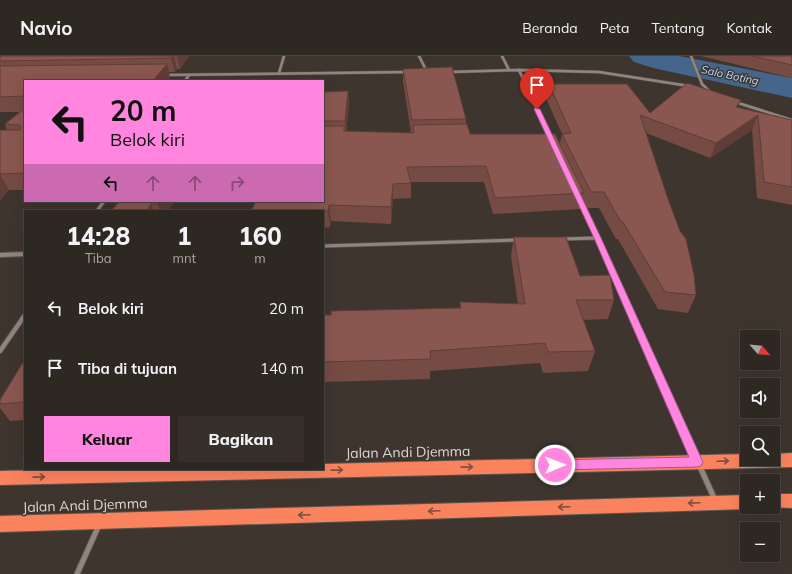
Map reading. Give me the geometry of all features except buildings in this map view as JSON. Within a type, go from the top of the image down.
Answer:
[{"type":"highway","name":"Jalan Andi Djemma","points":[[0,478],[792,460]]},
{"type":"highway","points":[[780,502],[792,501]]},
{"type":"highway","name":"Jalan Andi Djemma","points":[[0,524],[740,502]]},
{"type":"street","points":[[279,73],[284,56]]},
{"type":"street","points":[[419,56],[427,72]]},
{"type":"street","points":[[502,56],[509,70]]},
{"type":"street","points":[[691,56],[700,80],[705,88]]},
{"type":"street","points":[[442,72],[509,70],[599,72],[693,86]]},
{"type":"street","points":[[519,70],[552,142]]},
{"type":"street","points":[[157,75],[412,72]]},
{"type":"street","points":[[419,72],[435,72]]},
{"type":"street","points":[[186,80],[189,75]]},
{"type":"street","points":[[699,87],[705,88],[714,94]]},
{"type":"street","points":[[730,100],[792,120]]},
{"type":"street","points":[[541,135],[549,135]]},
{"type":"street","points":[[578,197],[598,238],[716,502]]},
{"type":"street","points":[[558,239],[598,238]]},
{"type":"street","points":[[324,246],[527,240]]},
{"type":"street","points":[[0,255],[24,254]]},
{"type":"street","points":[[0,351],[24,316]]},
{"type":"street","points":[[77,574],[101,521]]},
{"type":"waterway","name":"Salo Boting","points":[[644,56],[664,62],[792,88]]},
{"type":"route","points":[[537,109],[598,238],[697,462],[555,465]]}]
